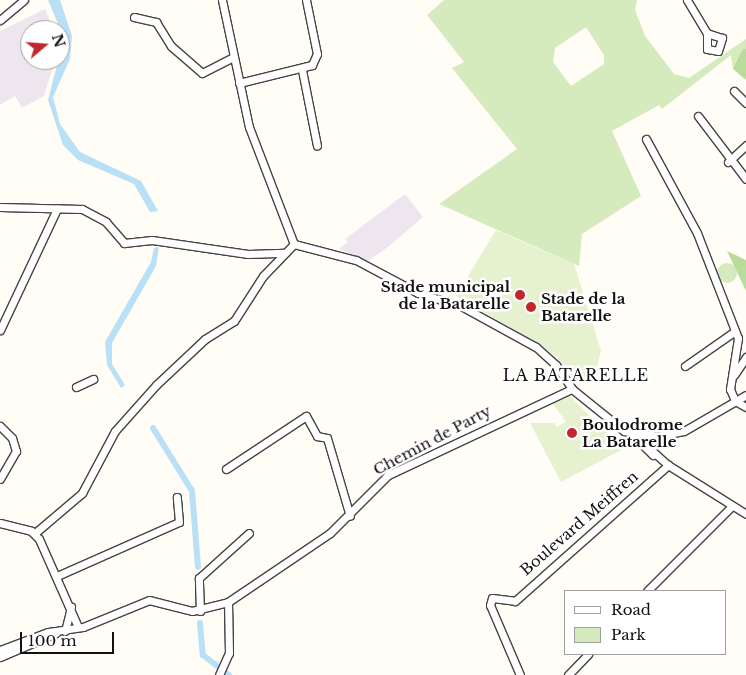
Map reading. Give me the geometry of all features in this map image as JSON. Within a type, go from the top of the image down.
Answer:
[{"type":"street","points":[[0,20],[24,0]]},
{"type":"street","points":[[222,0],[249,127],[294,244]]},
{"type":"street","points":[[239,83],[302,70],[312,65],[317,54],[306,0]]},
{"type":"street","points":[[687,0],[706,33]]},
{"type":"street","points":[[134,17],[156,22],[170,46],[202,72],[233,57]]},
{"type":"street","points":[[302,70],[318,146]]},
{"type":"street","points":[[734,91],[746,103]]},
{"type":"street","points":[[698,116],[728,162],[746,179]]},
{"type":"street","points":[[646,139],[697,233],[735,331],[734,375],[730,389],[735,402],[746,408]]},
{"type":"street","points":[[728,162],[746,145]]},
{"type":"street","points":[[0,207],[82,209],[106,222],[124,243],[152,240],[248,254],[285,254]]},
{"type":"street","points":[[0,330],[57,209]]},
{"type":"street","points":[[35,533],[82,493],[115,431],[205,339],[234,321],[294,244]]},
{"type":"street","points":[[294,244],[356,260],[418,293],[461,306],[536,347],[556,365],[572,388],[609,423],[631,433],[646,435],[684,431],[746,395]]},
{"type":"street","points":[[685,366],[735,331]]},
{"type":"street","points":[[734,375],[746,357]]},
{"type":"street","points":[[76,387],[93,379]]},
{"type":"street","name":"Chemin de Party","points":[[199,611],[228,602],[350,516],[388,475],[572,388]]},
{"type":"street","points":[[226,470],[306,416],[317,436],[327,438],[350,516]]},
{"type":"street","points":[[0,426],[8,432],[16,451],[0,479]]},
{"type":"street","points":[[631,433],[640,446],[746,514]]},
{"type":"street","points":[[646,435],[646,444],[665,462]]},
{"type":"street","name":"Boulevard Meiffren","points":[[520,675],[490,605],[496,597],[510,603],[665,462]]},
{"type":"street","points":[[57,576],[179,522],[177,497]]},
{"type":"street","points":[[648,590],[732,506]]},
{"type":"street","points":[[0,523],[35,533],[71,606],[78,627]]},
{"type":"street","points":[[0,650],[78,627],[149,600],[199,611],[199,578],[249,533]]},
{"type":"street","points":[[219,675],[229,653],[228,602]]},
{"type":"street","points":[[66,631],[71,606]]},
{"type":"street","points":[[0,656],[56,632]]},
{"type":"street","points":[[568,675],[587,655]]},
{"type":"shaded area","points":[[45,9],[50,20],[22,20]]},
{"type":"shaded area","points":[[20,21],[20,70],[52,70],[44,96],[22,108],[15,96],[0,105],[0,31]]},
{"type":"shaded area","points":[[405,194],[423,217],[388,247],[368,261],[339,249],[348,242],[345,239]]},
{"type":"green space","points":[[444,0],[637,0],[635,10],[645,36],[674,74],[689,78],[746,39],[746,49],[733,69],[731,55],[662,109],[659,105],[612,131],[641,196],[582,234],[579,266],[439,204],[517,149],[452,68],[464,62],[427,15]],"holes":[[[586,27],[604,55],[604,64],[571,86],[553,62],[555,48]]]},
{"type":"green space","points":[[743,49],[746,49],[746,80],[733,69]]},
{"type":"green space","name":"Stade de la Batarelle","points":[[496,230],[574,264],[601,351],[596,370],[578,384],[557,357],[541,345],[456,296]]},
{"type":"green space","points":[[727,251],[746,260],[746,291]]},
{"type":"green space","points":[[727,263],[734,266],[737,273],[734,280],[727,283],[720,280],[717,273],[720,266]]},
{"type":"green space","name":"Boulodrome La Batarelle","points":[[570,396],[623,449],[561,482],[530,423],[555,423],[556,427],[566,422],[553,404]]},
{"type":"water","points":[[48,0],[60,0],[67,20],[56,20]]},
{"type":"water","points":[[70,30],[72,36],[70,59]]},
{"type":"water","points":[[56,70],[65,70],[53,97],[60,124],[80,152],[141,181],[158,211],[150,212],[134,184],[78,160],[63,145],[48,100]]},
{"type":"water","points":[[159,247],[156,266],[112,343],[112,364],[125,385],[121,388],[107,365],[105,342],[151,262],[154,248]]},
{"type":"waterway","points":[[153,428],[192,491],[198,567]]},
{"type":"waterway","points":[[200,623],[203,655],[229,675]]},
{"type":"place","name":"Stade municipal de la Batarelle","points":[[520,295]]},
{"type":"place","name":"Stade de la Batarelle","points":[[531,307]]},
{"type":"place","name":"Boulodrome La Batarelle","points":[[572,433]]},
{"type":"district","name":"LA BATARELLE","points":[[576,375]]}]
